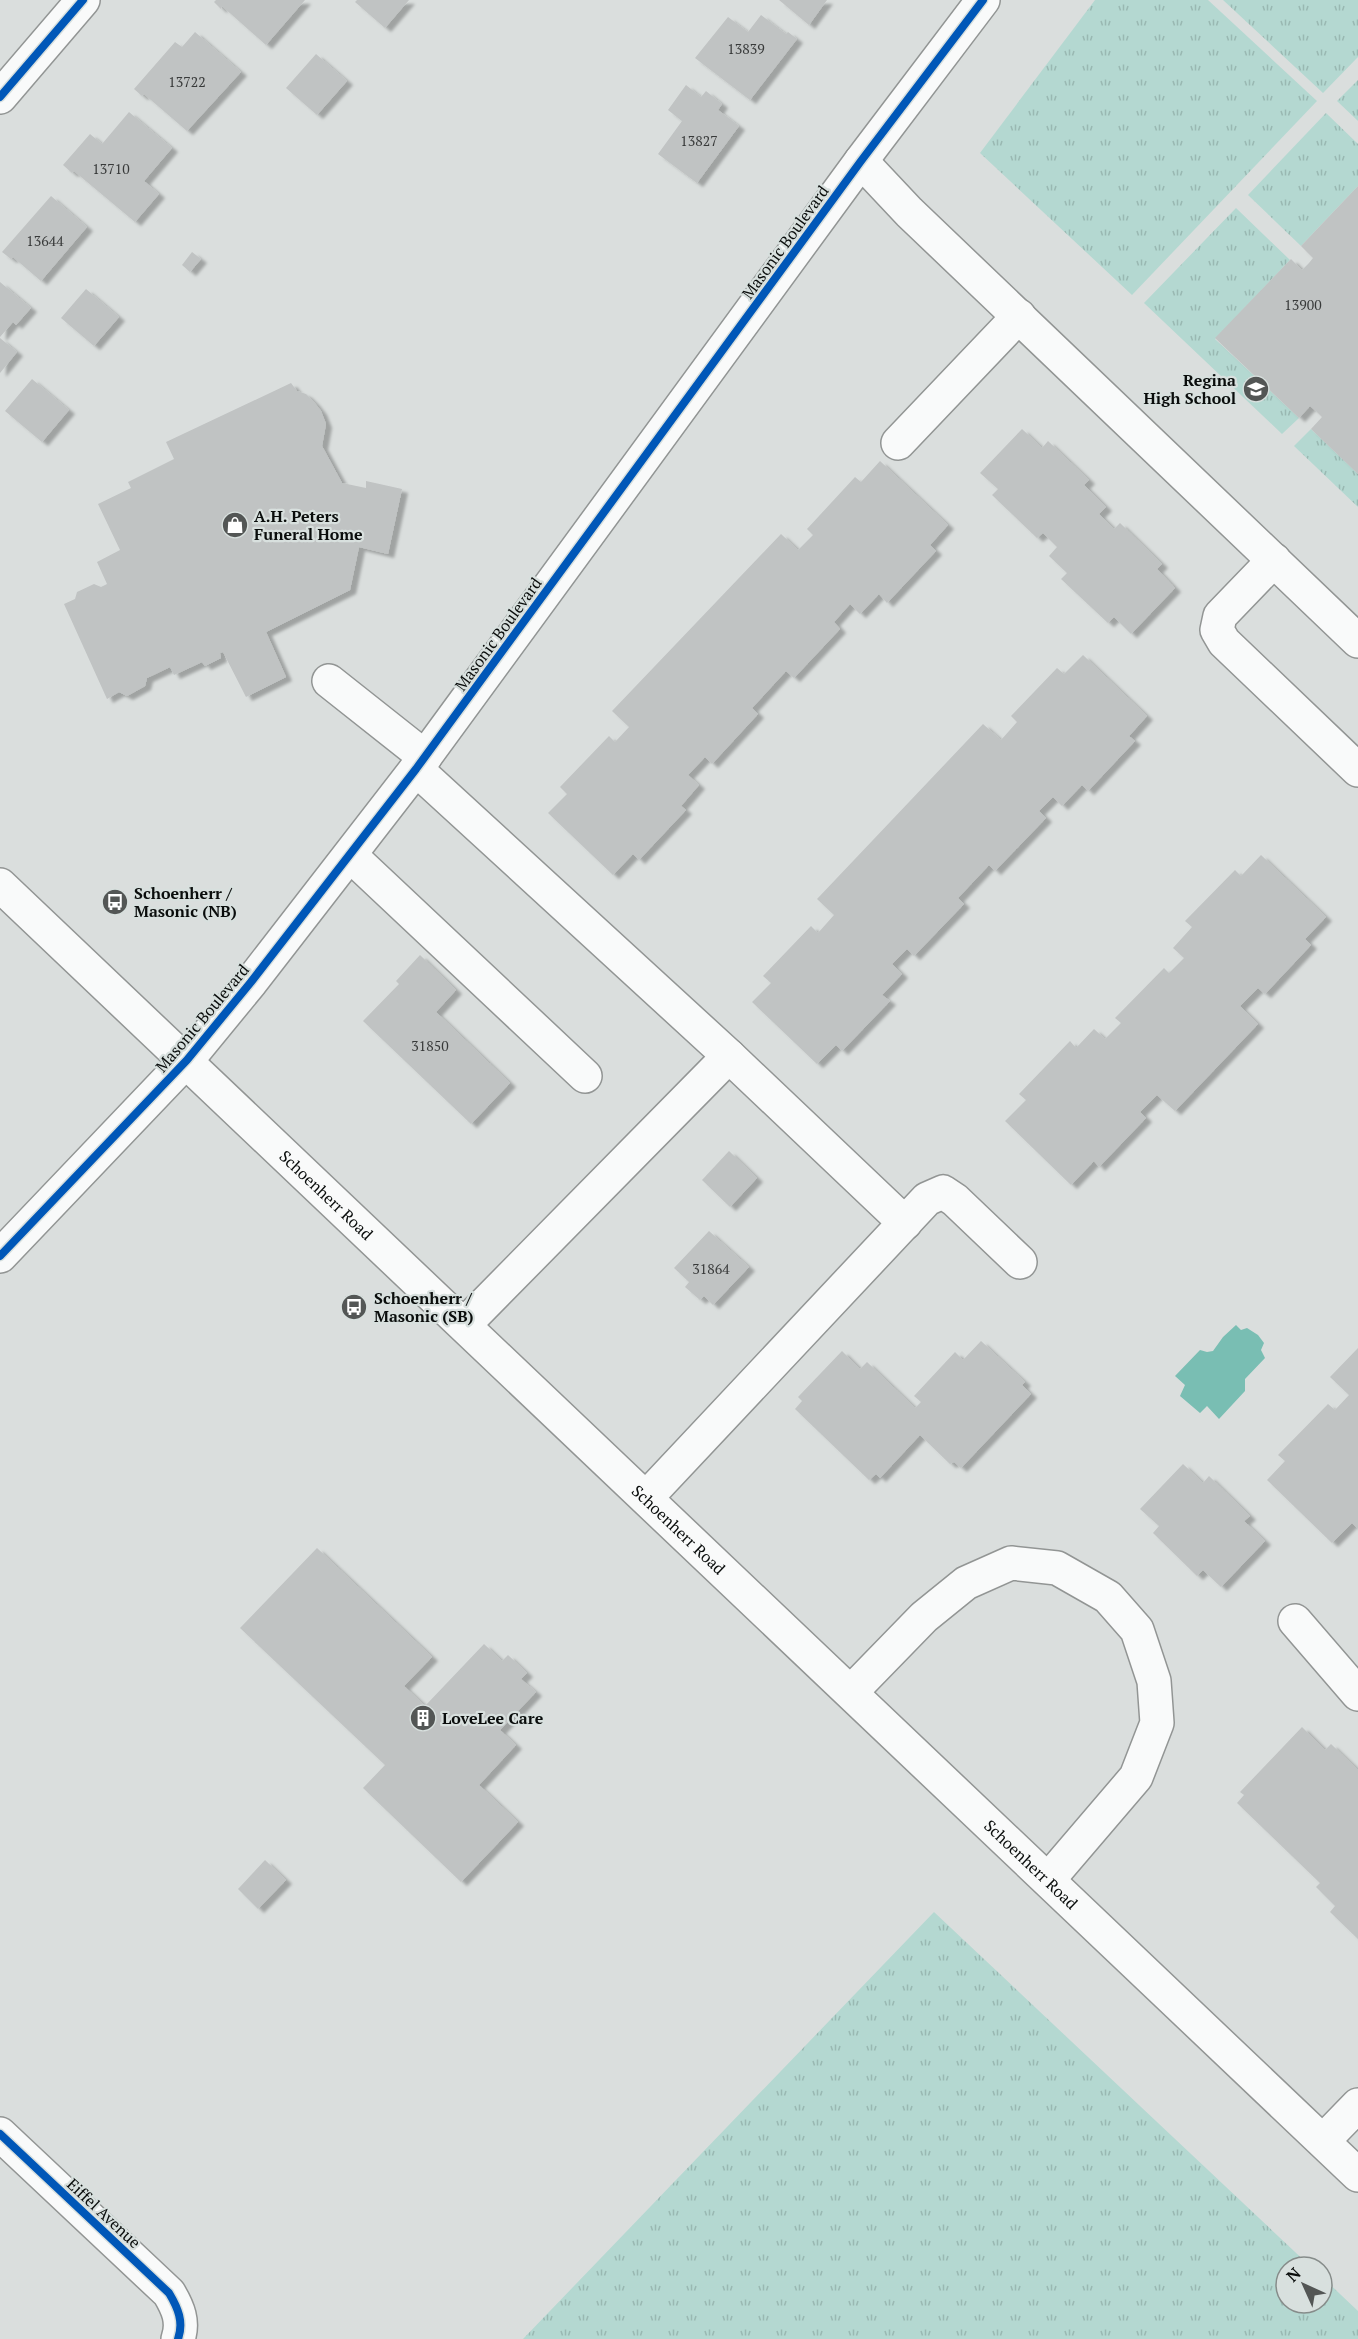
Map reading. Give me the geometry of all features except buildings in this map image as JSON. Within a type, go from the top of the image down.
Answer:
[{"type":"street","points":[[0,97],[83,0]]},
{"type":"street","name":"Masonic Boulevard","points":[[0,1256],[187,1060],[350,855],[420,763],[861,161],[983,0]]},
{"type":"street","points":[[861,161],[909,212],[1358,640]]},
{"type":"street","points":[[898,443],[1019,316]]},
{"type":"street","points":[[1274,560],[1220,616],[1217,630],[1224,642],[1358,770]]},
{"type":"street","points":[[329,681],[420,763],[905,1223]]},
{"type":"street","points":[[350,855],[585,1076]]},
{"type":"street","name":"Schoenherr Road","points":[[0,885],[465,1324],[1358,2175]]},
{"type":"street","points":[[465,1324],[729,1056]]},
{"type":"street","points":[[646,1498],[927,1199],[943,1192],[955,1200],[1020,1263]]},
{"type":"street","points":[[851,1692],[924,1617],[966,1583],[1011,1563],[1057,1568],[1108,1597],[1137,1630],[1154,1681],[1157,1723],[1136,1777],[1048,1880]]},
{"type":"street","points":[[1295,1621],[1358,1694]]},
{"type":"street","points":[[1323,2141],[1358,2105]]},
{"type":"street","name":"Eiffel Avenue","points":[[0,2134],[169,2293],[178,2307],[179,2329]]},
{"type":"green space","points":[[1095,0],[1208,0],[1317,101],[1132,295],[980,153]]},
{"type":"green space","points":[[1223,0],[1358,0],[1358,57],[1323,93]]},
{"type":"green space","points":[[1358,80],[1358,121],[1337,101]]},
{"type":"green space","points":[[1326,113],[1358,144],[1358,186],[1301,246],[1248,195]]},
{"type":"green space","points":[[1236,208],[1290,260],[1215,339],[1299,418],[1282,434],[1144,303]]},
{"type":"green space","points":[[1311,429],[1358,474],[1358,507],[1294,446]]},
{"type":"green space","points":[[934,1912],[1298,2255],[1274,2255],[1274,2315],[1334,2315],[1334,2288],[1358,2311],[1358,2339],[523,2339]]},
{"type":"shaded area","points":[[1236,1325],[1241,1330],[1247,1328],[1258,1335],[1264,1343],[1261,1350],[1265,1358],[1245,1379],[1245,1391],[1219,1419],[1207,1406],[1200,1413],[1180,1396],[1185,1385],[1175,1376],[1200,1350],[1213,1351]]},
{"type":"cycle path","points":[[0,97],[83,0]]},
{"type":"cycle path","points":[[0,1256],[187,1060],[251,982],[416,769],[861,161],[983,0]]},
{"type":"cycle path","points":[[0,2134],[169,2293],[179,2315],[178,2339]]},
{"type":"place","name":"Regina High School","points":[[1256,389]]},
{"type":"place","name":"A.H. Peters Funeral Home","points":[[235,525]]},
{"type":"place","name":"Schoenherr / Masonic (NB)","points":[[115,902]]},
{"type":"place","name":"Schoenherr / Masonic (SB)","points":[[354,1307]]},
{"type":"place","name":"LoveLee Care","points":[[423,1718]]}]
